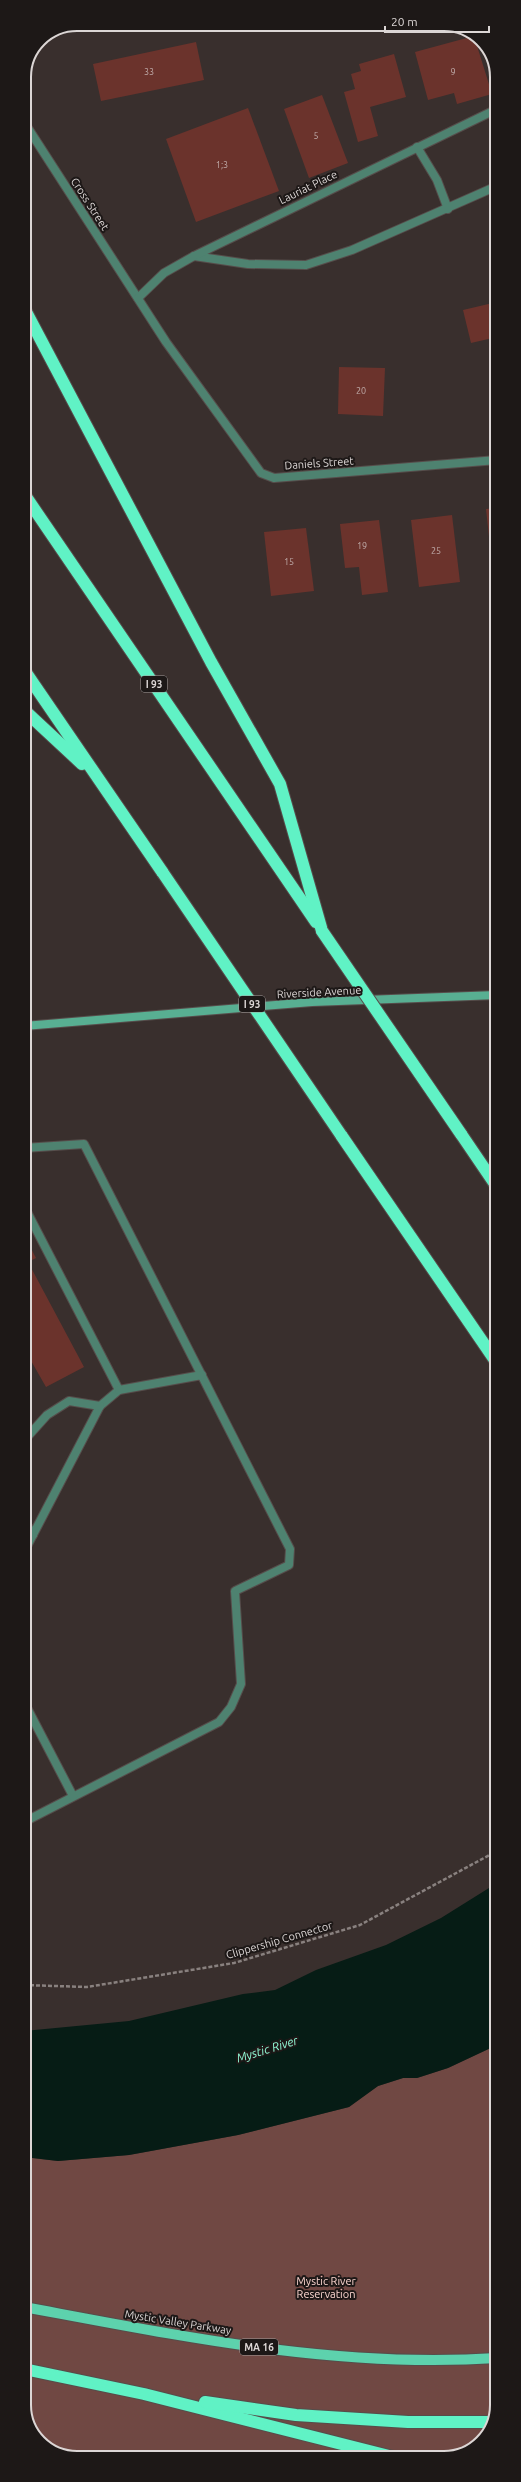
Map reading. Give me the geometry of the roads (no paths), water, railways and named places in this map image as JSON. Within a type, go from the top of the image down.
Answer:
[{"type":"highway","points":[[31,321],[211,662],[280,784],[322,931]]},
{"type":"highway","name":"I 93","points":[[31,504],[490,1177]]},
{"type":"highway","name":"I 93","points":[[31,680],[490,1353]]},
{"type":"highway","points":[[31,716],[98,778]]},
{"type":"highway","points":[[31,2370],[144,2394],[369,2451]]},
{"type":"highway","points":[[144,2394],[296,2415],[408,2422],[487,2422]]},
{"type":"main road","name":"Riverside Avenue","points":[[31,1025],[312,1002],[490,995]]},
{"type":"main road","name":"Mystic Valley Parkway","points":[[31,2307],[174,2335],[299,2352],[398,2359],[490,2358]]},
{"type":"street","name":"Lauriat Place","points":[[138,298],[164,273],[194,256],[490,112]]},
{"type":"street","name":"Cross Street","points":[[31,133],[138,298]]},
{"type":"street","points":[[417,147],[437,180],[448,209]]},
{"type":"street","points":[[194,256],[248,264],[306,265],[352,250],[448,209],[490,189]]},
{"type":"street","name":"Daniels Street","points":[[138,298],[166,342],[261,473],[274,478],[490,461]]},
{"type":"street","points":[[31,1148],[84,1144],[290,1549],[289,1565],[236,1591],[241,1684],[231,1708],[219,1722],[31,1818]]},
{"type":"street","points":[[31,1220],[119,1390]]},
{"type":"street","points":[[31,1539],[100,1406],[119,1390],[202,1375]]},
{"type":"street","points":[[31,1432],[47,1415],[69,1401],[100,1406]]},
{"type":"street","points":[[31,1715],[73,1796]]},
{"type":"water","name":"Mystic River","points":[[490,1887],[490,2048],[448,2068],[417,2078],[403,2078],[378,2086],[349,2107],[238,2135],[129,2155],[58,2161],[31,2158],[31,2030],[129,2021],[243,1994],[275,1990],[316,1970],[386,1945],[441,1918]]},
{"type":"park label","name":"Mystic River Reservation","points":[[326,2287]]}]
